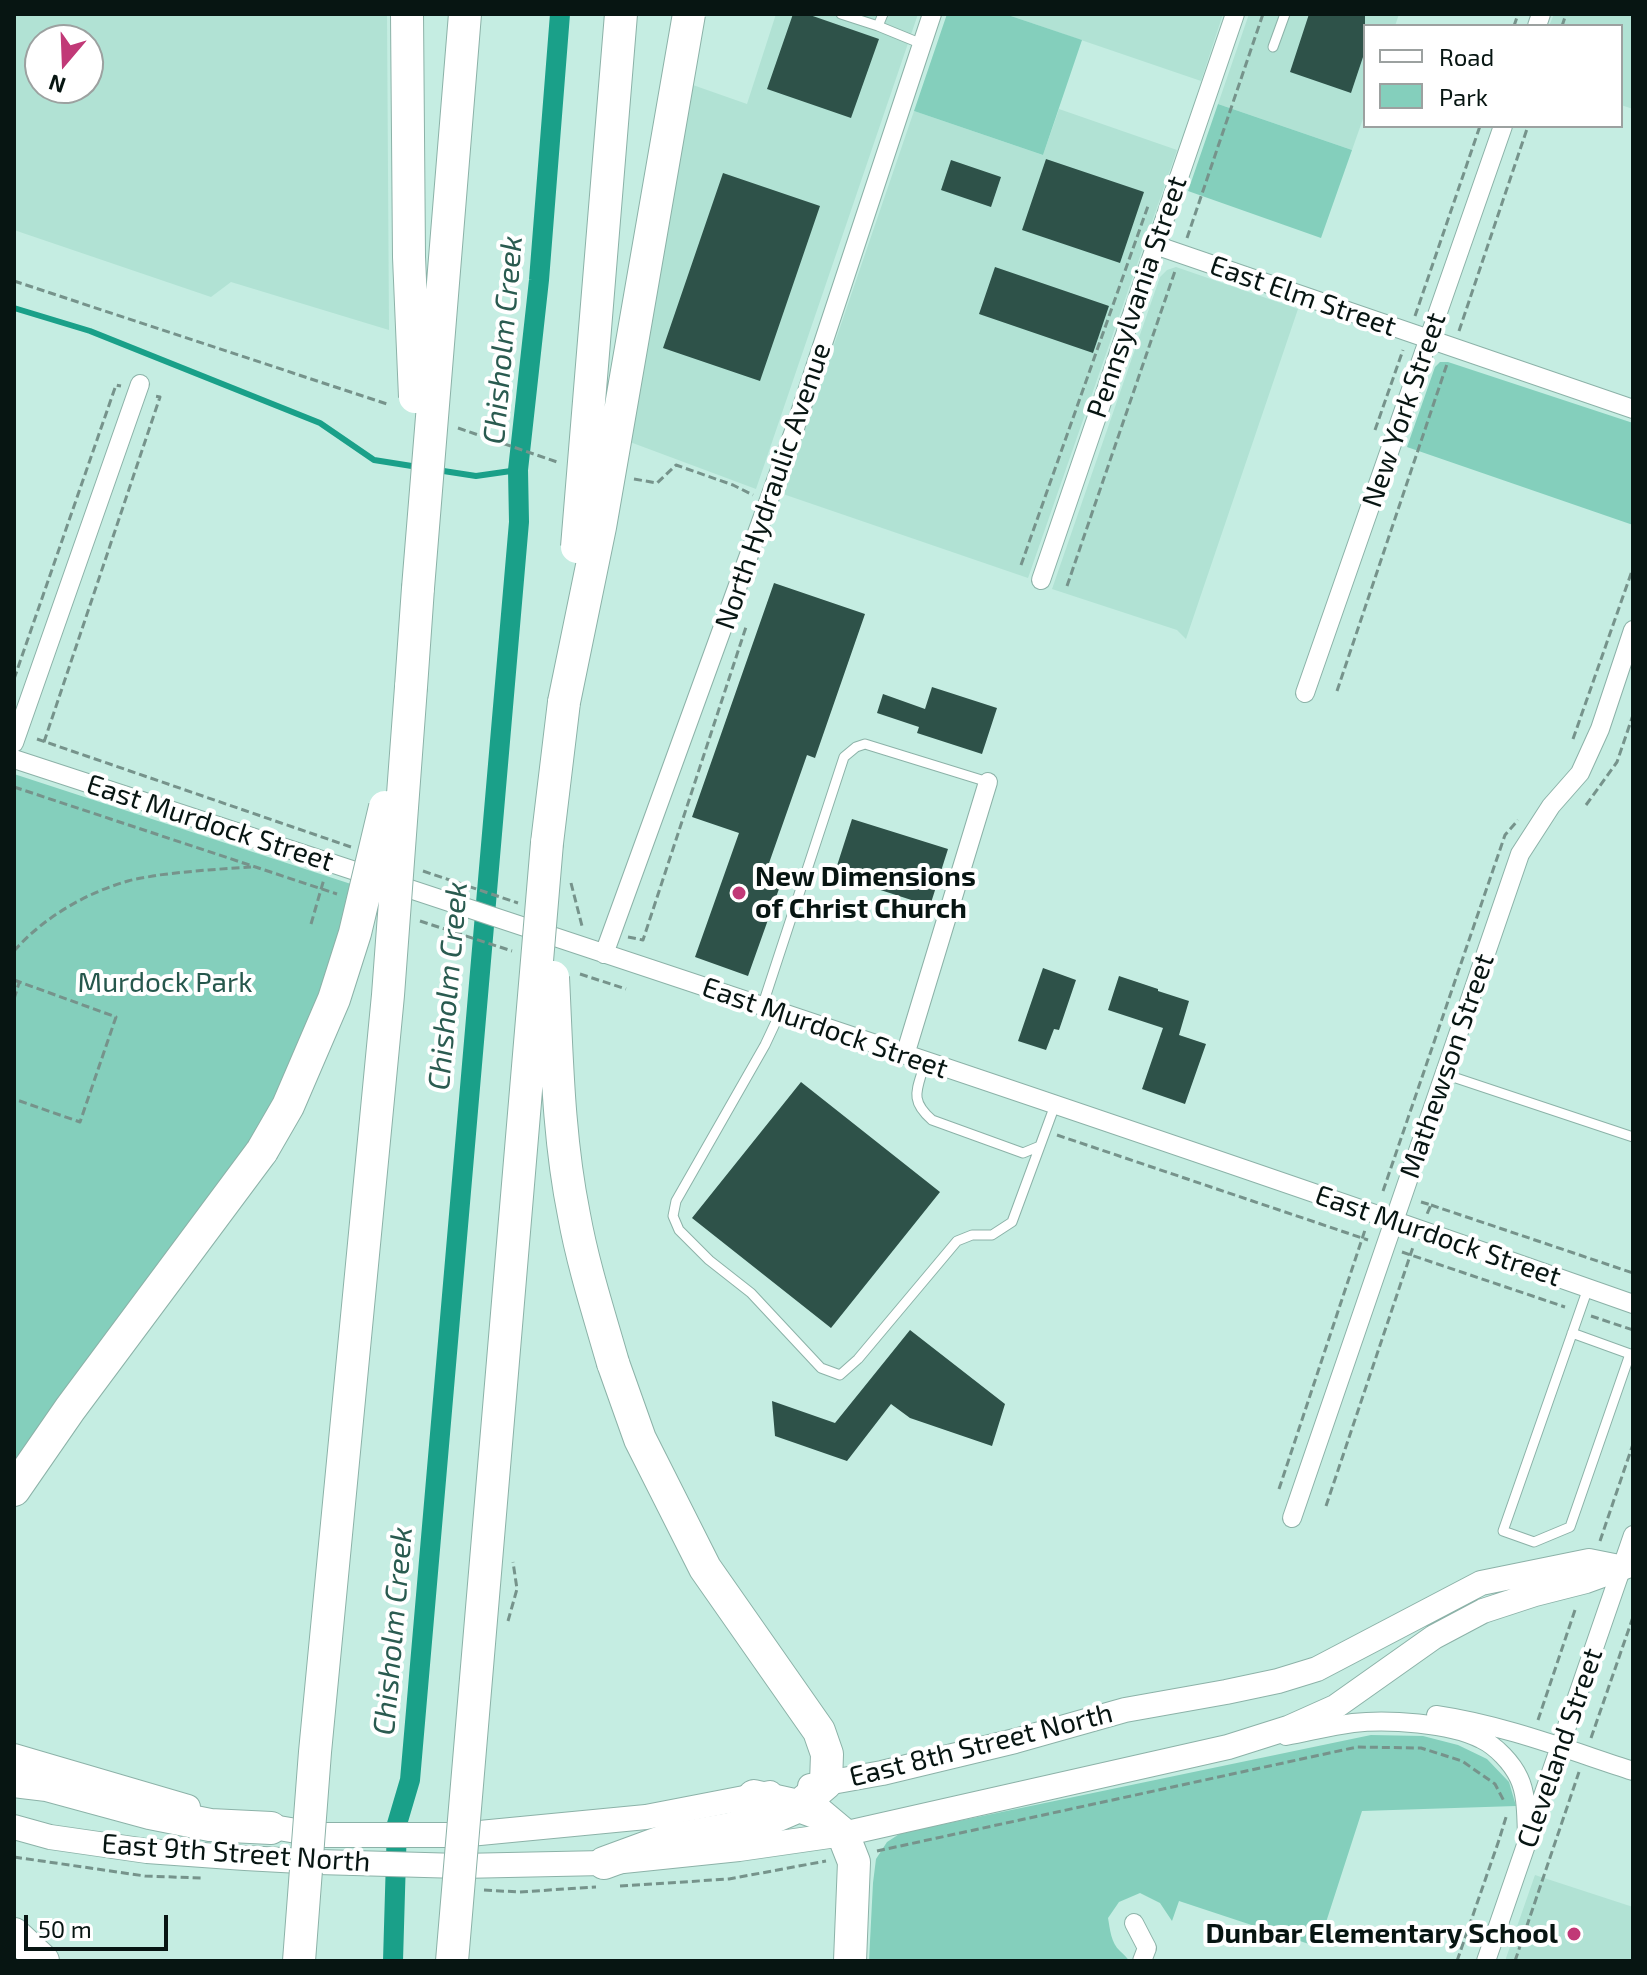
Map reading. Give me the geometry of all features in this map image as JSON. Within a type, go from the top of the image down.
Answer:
[{"type":"highway","points":[[407,14],[409,257],[414,335],[418,588]]},
{"type":"highway","points":[[299,1961],[318,1720],[388,995],[465,14]]},
{"type":"highway","points":[[452,1961],[547,843],[564,702],[621,14]]},
{"type":"highway","points":[[564,702],[600,527],[689,14]]},
{"type":"highway","points":[[14,1490],[70,1409],[262,1151],[288,1106],[334,999],[355,933],[411,687]]},
{"type":"highway","points":[[547,843],[557,1080],[563,1140],[574,1215],[613,1363],[640,1439],[705,1568],[819,1731],[827,1754],[826,1783],[799,1806],[771,1818],[730,1829],[664,1841],[603,1879]]},
{"type":"highway","points":[[14,1781],[47,1785],[150,1813],[210,1825],[271,1828]]},
{"type":"highway","points":[[754,1796],[818,1813],[848,1845],[854,1862],[850,1961]]},
{"type":"highway","points":[[14,1934],[43,1961]]},
{"type":"street","name":"North Hydraulic Avenue","points":[[604,954],[794,431],[932,14]]},
{"type":"street","name":"Pennsylvania Street","points":[[1041,580],[1235,14]]},
{"type":"street","name":"New York Street","points":[[1305,693],[1502,128]]},
{"type":"street","name":"East Elm Street","points":[[1155,245],[1633,409]]},
{"type":"street","points":[[16,738],[140,384]]},
{"type":"street","name":"Mathewson Street","points":[[1292,1518],[1520,854],[1551,806],[1580,773],[1600,729],[1633,630]]},
{"type":"street","name":"East Murdock Street","points":[[14,759],[543,932],[1394,1219],[1633,1304]]},
{"type":"street","points":[[905,1055],[988,782]]},
{"type":"street","name":"Cleveland Street","points":[[1486,1961],[1627,1565],[1633,1535]]},
{"type":"street","name":"East 8th Street North","points":[[459,1835],[646,1817],[882,1773],[1015,1741],[1125,1710],[1226,1692],[1317,1669],[1481,1583],[1589,1561],[1627,1565]]},
{"type":"street","points":[[1228,1747],[1288,1728],[1335,1707],[1434,1637],[1483,1611],[1586,1581],[1627,1565]]},
{"type":"street","name":"East 8th Street North","points":[[1355,1723],[1371,1714],[1394,1710],[1473,1720],[1633,1771]]},
{"type":"street","name":"East 8th Street North","points":[[460,1866],[603,1879],[739,1849],[848,1845],[1228,1747],[1355,1723],[1407,1722],[1448,1728],[1481,1739],[1502,1754],[1519,1777],[1528,1841]]},
{"type":"street","name":"East 9th Street North","points":[[14,1756],[271,1828],[320,1835],[459,1835]]},
{"type":"street","name":"East 9th Street North","points":[[14,1827],[50,1837],[147,1851],[318,1862],[460,1866]]},
{"type":"street","points":[[1134,1923],[1147,1948],[1142,1961]]},
{"type":"lane","points":[[841,14],[922,44]]},
{"type":"lane","points":[[878,26],[883,14]]},
{"type":"lane","points":[[1273,47],[1285,14]]},
{"type":"lane","points":[[762,1007],[844,757],[865,744],[988,782]]},
{"type":"lane","points":[[780,1013],[676,1201],[673,1216],[679,1230],[709,1260],[751,1293],[821,1368],[840,1375],[858,1359],[957,1241],[972,1235],[992,1235],[1012,1222],[1055,1105]]},
{"type":"lane","points":[[925,1062],[916,1098],[921,1111],[932,1120],[1023,1153],[1040,1146]]},
{"type":"lane","points":[[1444,1074],[1633,1137]]},
{"type":"lane","points":[[1572,1333],[1630,1354],[1629,1368],[1570,1527],[1534,1542],[1503,1531],[1572,1333],[1580,1312],[1588,1288]]},
{"type":"path","points":[[1067,586],[1263,14]]},
{"type":"path","points":[[1372,439],[1479,128]]},
{"type":"path","points":[[1337,691],[1527,128]]},
{"type":"path","points":[[1021,565],[1147,208]]},
{"type":"path","points":[[14,281],[402,409]]},
{"type":"path","points":[[447,424],[563,464]]},
{"type":"path","points":[[629,478],[657,483],[676,465],[768,499]]},
{"type":"path","points":[[569,921],[643,940],[746,627]]},
{"type":"path","points":[[1586,805],[1617,762],[1633,715]]},
{"type":"path","points":[[16,738],[363,851]]},
{"type":"path","points":[[14,787],[337,894]]},
{"type":"path","points":[[14,951],[27,936],[60,912],[93,894],[131,880],[193,870],[255,867]]},
{"type":"path","points":[[419,869],[528,906]]},
{"type":"path","points":[[311,924],[325,876]]},
{"type":"path","points":[[442,929],[523,955]]},
{"type":"path","points":[[14,980],[116,1017],[80,1122],[14,1099]]},
{"type":"path","points":[[14,999],[19,983]]},
{"type":"path","points":[[1046,1131],[1633,1330]]},
{"type":"path","points":[[1431,1205],[1633,1273]]},
{"type":"path","points":[[1279,1489],[1362,1238]]},
{"type":"path","points":[[1598,1545],[1633,1444]]},
{"type":"path","points":[[1532,1737],[1575,1610]]},
{"type":"path","points":[[1515,1961],[1633,1617]]},
{"type":"path","points":[[482,1890],[519,1892],[603,1879],[729,1879],[848,1845],[1357,1747],[1421,1748],[1462,1761],[1476,1769],[1495,1784],[1508,1809],[1457,1961]]},
{"type":"shaded area","points":[[14,14],[387,14],[389,330],[231,282],[211,297],[14,230]]},
{"type":"shaded area","points":[[776,14],[918,14],[756,489],[630,442],[690,84],[747,104]]},
{"type":"shaded area","points":[[1005,14],[1223,14],[1201,81]]},
{"type":"shaded area","points":[[1249,14],[1399,14],[1396,24],[1363,24],[1363,119],[1352,150],[1218,104]]},
{"type":"shaded area","points":[[1554,14],[1633,14],[1633,109],[1623,106],[1623,24],[1550,24]]},
{"type":"shaded area","points":[[1059,109],[1177,150],[1028,578],[783,494],[914,111],[1043,155]]},
{"type":"shaded area","points":[[1176,267],[1298,309],[1186,639],[1177,630],[1052,589],[1160,277]]},
{"type":"shaded area","name":"Dunbar Elementary School","points":[[1535,1875],[1633,1907],[1633,1961],[1505,1961]]},
{"type":"green space","points":[[947,14],[1005,14],[1082,40],[1043,155],[914,111]]},
{"type":"green space","points":[[1218,104],[1352,150],[1321,238],[1188,191]]},
{"type":"green space","points":[[1440,362],[1448,362],[1633,423],[1633,525],[1407,447],[1435,367]]},
{"type":"green space","name":"Murdock Park","points":[[14,774],[354,885],[307,1037],[247,1151],[14,1468]]},
{"type":"green space","points":[[1371,1735],[1423,1736],[1458,1745],[1487,1759],[1509,1782],[1516,1806],[1362,1811],[1318,1947],[1179,1901],[1172,1921],[1160,1903],[1140,1893],[1119,1902],[1108,1918],[1111,1936],[1129,1961],[869,1961],[876,1859],[887,1842],[901,1833]]},
{"type":"building","points":[[793,14],[807,14],[879,39],[851,118],[767,89]]},
{"type":"building","points":[[1309,14],[1365,14],[1363,57],[1351,93],[1290,72]]},
{"type":"building","points":[[1046,159],[1144,192],[1120,263],[1022,230]]},
{"type":"building","points":[[951,160],[1001,177],[991,207],[941,190]]},
{"type":"building","points":[[723,173],[820,206],[760,381],[663,348]]},
{"type":"building","points":[[995,267],[1109,306],[1093,353],[979,314]]},
{"type":"building","points":[[774,583],[865,614],[815,758],[807,755],[768,866],[785,872],[748,976],[695,957],[739,833],[692,817]]},
{"type":"building","points":[[932,687],[997,708],[982,754],[917,733],[919,727],[877,713],[883,694],[925,709]]},
{"type":"building","points":[[852,819],[948,849],[930,906],[834,875]]},
{"type":"building","points":[[1043,968],[1076,980],[1059,1030],[1054,1029],[1046,1050],[1018,1041]]},
{"type":"building","points":[[1119,976],[1189,1001],[1179,1035],[1206,1044],[1185,1104],[1142,1089],[1163,1028],[1108,1010]]},
{"type":"building","points":[[801,1082],[940,1192],[831,1328],[692,1218]]},
{"type":"building","points":[[910,1330],[1005,1404],[992,1446],[910,1418],[891,1404],[847,1461],[775,1436],[772,1401],[835,1423]]},
{"type":"waterway","name":"Chisholm Creek","points":[[393,1961],[397,1824],[410,1780],[519,522],[518,470],[539,280],[560,14]]},
{"type":"waterway","points":[[14,308],[90,331],[320,423],[374,460],[418,467]]},
{"type":"waterway","points":[[437,470],[476,476],[518,470]]},
{"type":"place","name":"New Dimensions of Christ Church","points":[[739,893]]},
{"type":"place","name":"Dunbar Elementary School","points":[[1574,1934]]}]
